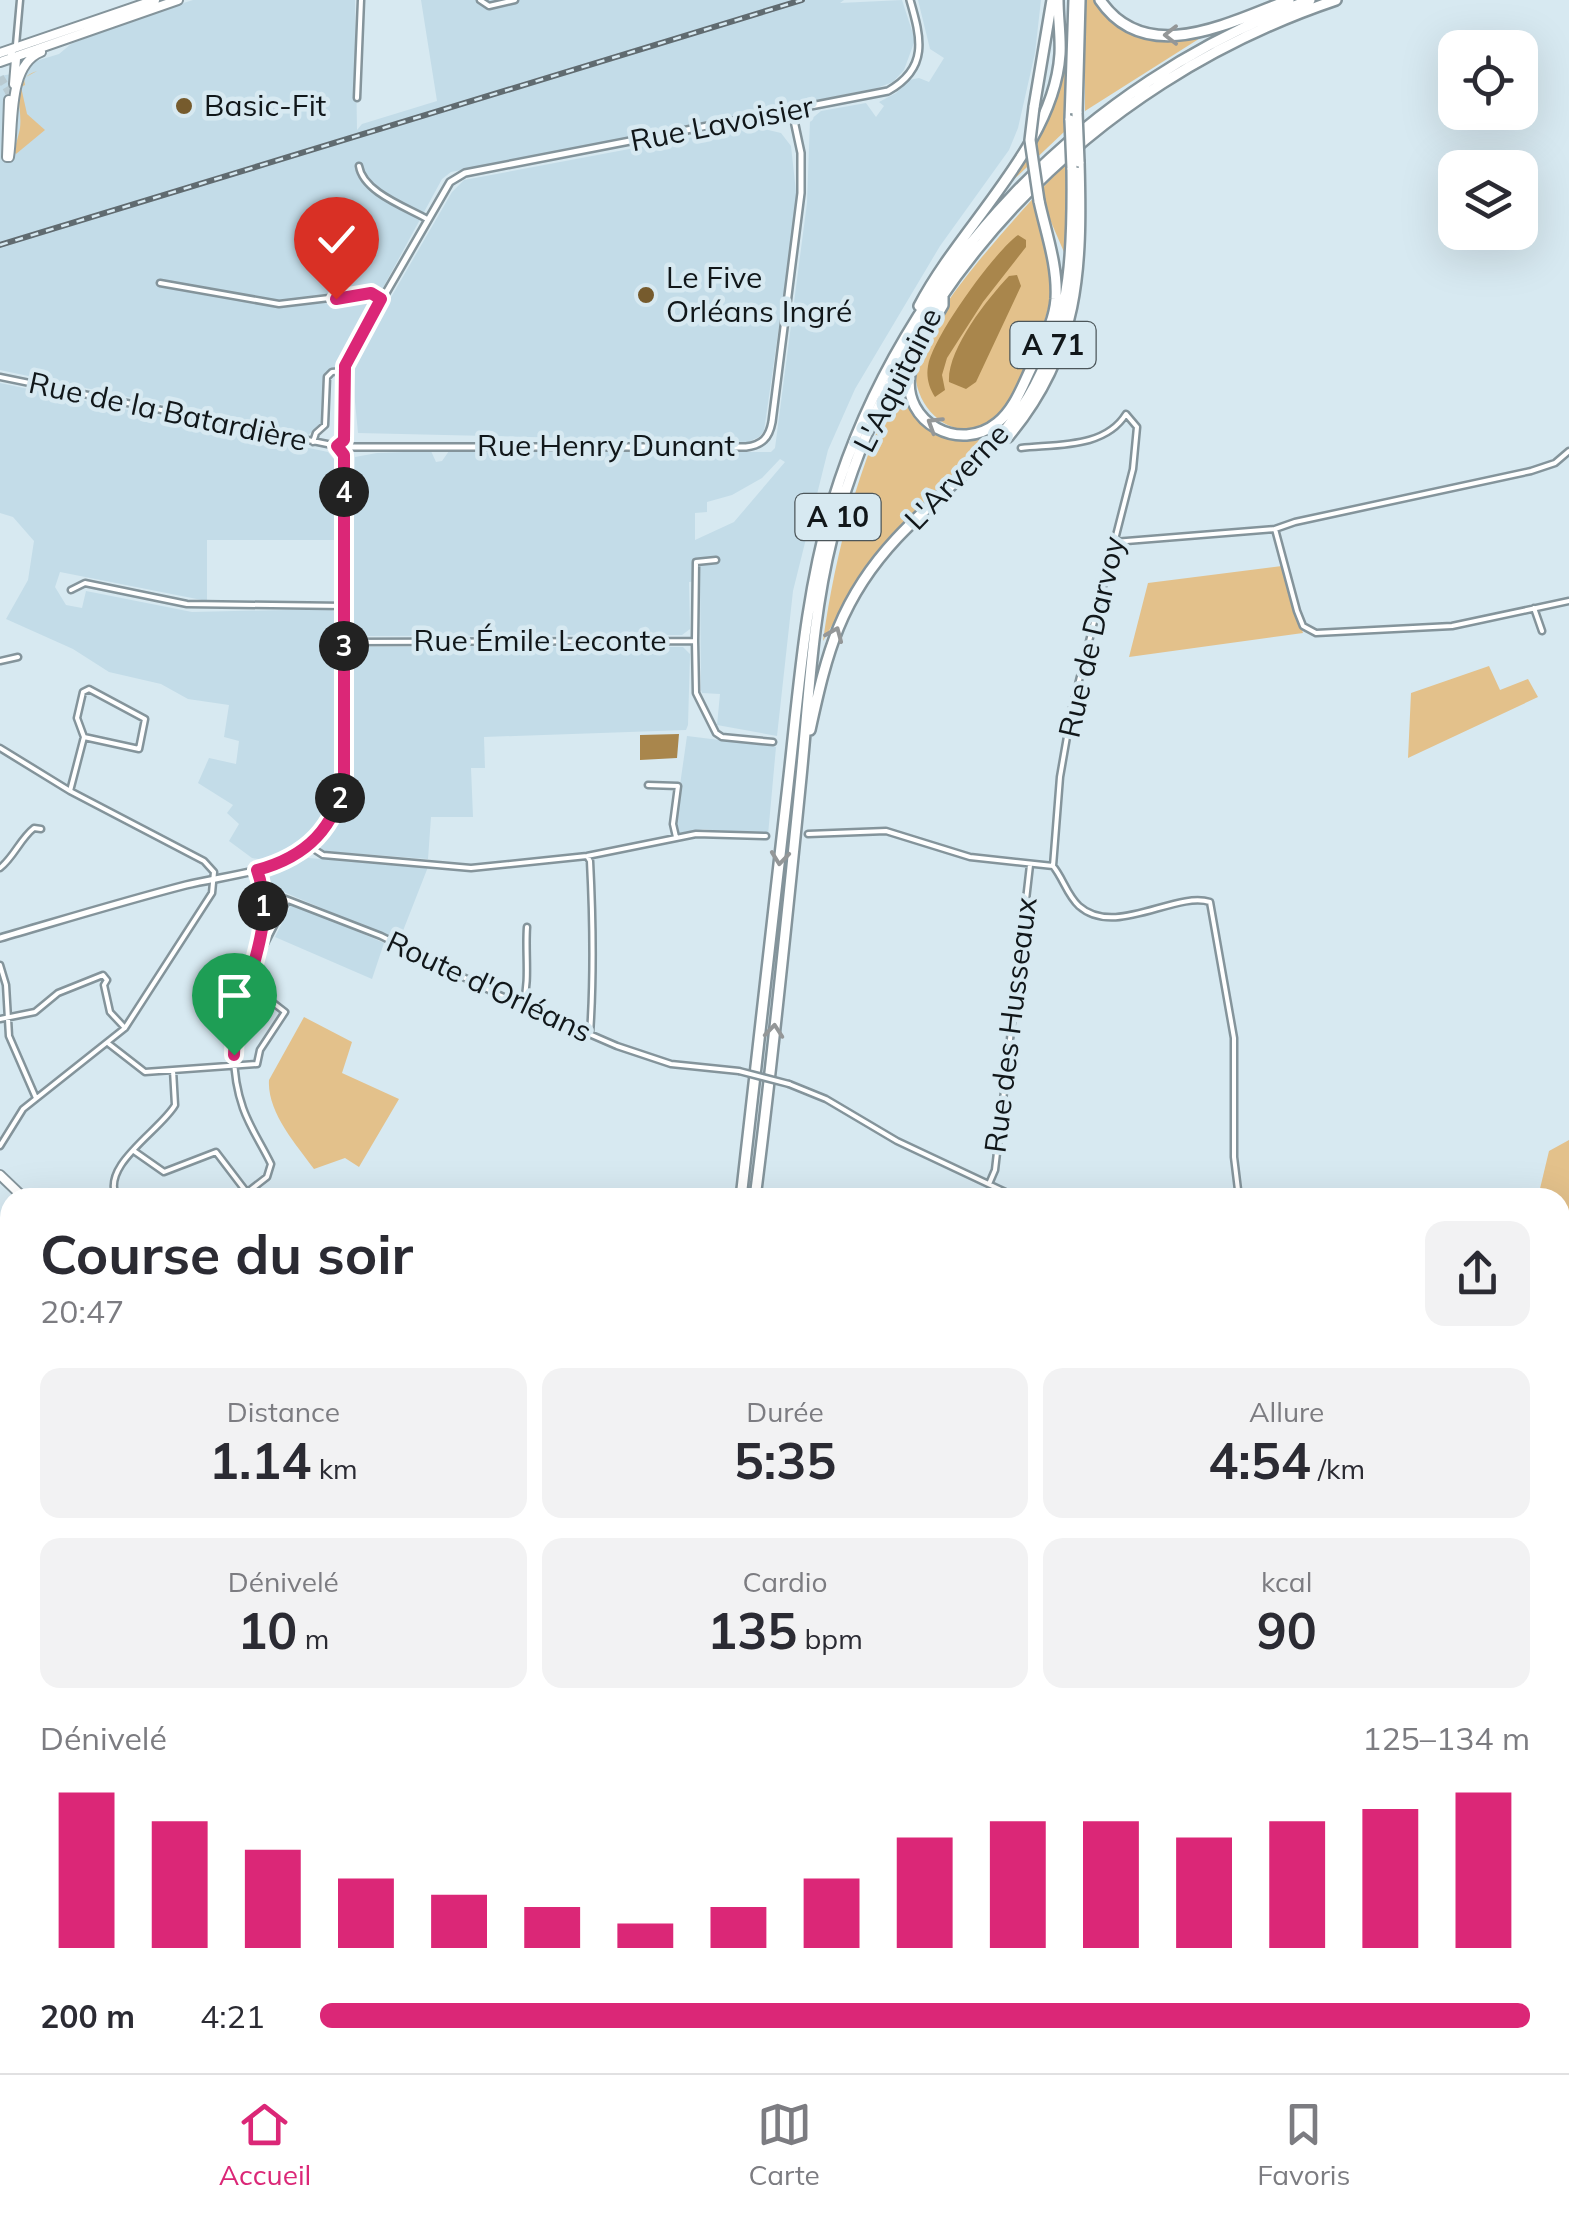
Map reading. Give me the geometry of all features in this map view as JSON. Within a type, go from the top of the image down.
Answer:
[{"type":"highway","name":"A 71","points":[[905,335],[962,236],[1032,141],[1049,100],[1060,53],[1058,0]]},
{"type":"highway","name":"A 71","points":[[944,294],[943,305],[912,366],[910,396],[917,412],[934,428],[955,435],[976,434],[996,424],[1011,407],[1054,312],[1056,284],[1030,140],[1058,0]]},
{"type":"highway","name":"L'Arverne","points":[[803,762],[820,675],[848,606],[885,552],[950,488],[972,474],[1016,427],[1057,360],[1070,325],[1078,274],[1074,116],[1077,0]]},
{"type":"highway","points":[[1100,0],[1129,27],[1169,37],[1203,31],[1289,0]]},
{"type":"highway","name":"L'Aquitaine","points":[[742,1188],[798,679],[814,580],[846,462],[876,389],[905,335],[987,223],[1081,131],[1137,88],[1189,56],[1310,0]]},
{"type":"highway","name":"L'Aquitaine","points":[[756,1188],[813,640],[842,503],[861,447],[893,376],[980,243],[1063,156],[1126,107],[1228,44],[1336,0]]},
{"type":"main road","points":[[0,62],[9,52],[156,0]]},
{"type":"main road","points":[[9,52],[62,41],[178,0]]},
{"type":"main road","points":[[9,154],[22,69],[34,55],[62,41]]},
{"type":"main road","points":[[9,52],[9,154]]},
{"type":"main road","points":[[9,100],[9,154]]},
{"type":"street","points":[[9,52],[20,0]]},
{"type":"street","points":[[358,98],[361,0]]},
{"type":"street","points":[[480,0],[489,6],[512,0]]},
{"type":"street","name":"Rue Lavoisier","points":[[427,219],[447,185],[465,173],[882,93],[900,83],[914,66],[920,44],[910,0]]},
{"type":"street","name":"Rue Henry Dunant","points":[[352,446],[761,443],[772,422],[802,194],[802,153],[792,111]]},
{"type":"street","points":[[0,938],[286,860],[309,846],[330,822],[342,792],[344,455],[337,446],[344,440],[344,371],[427,219],[368,185],[359,166]]},
{"type":"street","points":[[160,284],[280,304],[371,293],[381,299]]},
{"type":"street","points":[[312,443],[315,434],[325,426],[327,378],[332,372],[344,371]]},
{"type":"street","name":"Rue de la Batardière","points":[[0,377],[337,446]]},
{"type":"street","name":"Rue de Darvoy","points":[[1021,448],[1090,440],[1115,431],[1126,414],[1137,427],[1138,442],[1072,708],[1060,777],[1053,866]]},
{"type":"street","points":[[344,440],[352,446],[344,455]]},
{"type":"street","points":[[1114,542],[1276,529],[1532,471],[1555,463],[1569,452]]},
{"type":"street","points":[[1276,529],[1297,610],[1309,631],[1322,634],[1452,626],[1569,602]]},
{"type":"street","name":"Rue Émile Leconte","points":[[344,642],[695,641],[696,562],[716,560]]},
{"type":"street","points":[[70,590],[85,583],[187,604],[344,606]]},
{"type":"street","points":[[1534,608],[1542,631]]},
{"type":"street","points":[[695,641],[696,693],[716,732],[722,738],[773,742]]},
{"type":"street","points":[[0,661],[18,657]]},
{"type":"street","points":[[70,792],[84,737],[77,718],[83,692],[88,689],[145,719],[138,749],[84,737]]},
{"type":"street","points":[[0,748],[70,792],[204,861],[212,868],[214,879],[212,893],[125,1028],[23,1109],[0,1146]]},
{"type":"street","points":[[648,784],[678,786],[673,824],[676,837]]},
{"type":"street","points":[[0,868],[19,849],[28,832],[42,829]]},
{"type":"street","points":[[808,834],[886,830],[956,854],[1053,866],[1075,902],[1096,914],[1130,915],[1198,900],[1210,902],[1234,1038],[1238,1188]]},
{"type":"street","points":[[309,846],[320,855],[452,868],[587,856],[705,833],[766,836]]},
{"type":"street","points":[[587,856],[594,968],[590,1034]]},
{"type":"street","name":"Rue des Husseaux","points":[[989,1184],[995,1170],[1030,865]]},
{"type":"street","points":[[257,870],[265,890],[260,950]]},
{"type":"street","name":"Route d'Orléans","points":[[265,890],[380,936],[523,1006],[658,1061],[739,1071],[826,1099],[897,1141],[997,1188]]},
{"type":"street","points":[[256,1188],[267,1177],[272,1164],[242,1108],[234,1066],[236,1024],[260,950],[288,900]]},
{"type":"street","points":[[523,1006],[529,976],[525,956],[527,927]]},
{"type":"street","points":[[0,965],[6,986],[9,1036],[36,1098]]},
{"type":"street","points":[[0,1019],[36,1012],[58,993],[103,974],[110,1012],[125,1028]]},
{"type":"street","points":[[94,980],[104,985]]},
{"type":"street","points":[[108,1044],[140,1071],[258,1062],[260,1050],[285,1012],[267,998],[244,990]]},
{"type":"street","points":[[115,1188],[113,1179],[173,1110],[173,1070]]},
{"type":"street","points":[[134,1151],[164,1172],[216,1152],[244,1188]]},
{"type":"shaded area","points":[[193,0],[355,0],[357,130],[362,124],[437,101],[421,0],[902,0],[915,40],[904,70],[893,82],[877,88],[451,172],[442,179],[341,365],[325,372],[322,424],[308,435],[0,370],[0,76],[23,72],[36,61],[59,54],[99,30]]},
{"type":"shaded area","points":[[918,0],[1041,0],[1035,53],[1009,150],[940,246],[855,389],[828,450],[793,591],[777,736],[717,725],[720,694],[701,690],[700,581],[689,582],[690,629],[682,635],[356,636],[352,632],[355,457],[431,451],[436,462],[442,461],[449,451],[771,452],[775,448],[807,203],[810,120],[821,111],[866,103],[876,117],[884,106],[879,102],[909,80],[929,82],[944,58],[930,49]],"holes":[[[780,459],[785,462],[734,522],[695,540],[695,513],[707,512],[707,502],[732,495],[762,478]]]},
{"type":"shaded area","points":[[1085,0],[1097,0],[1121,22],[1145,34],[1205,35],[1085,111]]},
{"type":"shaded area","points":[[1065,66],[1065,131],[1006,187],[1042,130]]},
{"type":"shaded area","points":[[24,79],[25,85],[21,87],[27,114],[45,130],[16,154],[19,95],[20,87]]},
{"type":"shaded area","points":[[752,126],[781,133],[791,146],[797,201],[764,431],[759,437],[748,442],[358,433],[352,370],[357,356],[452,192],[464,180]]},
{"type":"shaded area","points":[[1066,163],[1067,259],[1042,201],[1035,203],[1053,278],[1048,310],[1032,356],[1011,398],[990,423],[973,429],[943,423],[922,399],[917,384],[915,367],[919,351],[930,328],[965,279]]},
{"type":"shaded area","points":[[1018,235],[1026,240],[1026,247],[983,302],[947,358],[942,375],[945,390],[935,397],[927,370],[932,353],[980,276]]},
{"type":"shaded area","points":[[1017,275],[1021,286],[976,382],[966,389],[949,382],[961,340],[990,298],[1009,276]]},
{"type":"shaded area","points":[[901,377],[914,410],[940,435],[963,437],[1007,416],[990,443],[863,572],[823,641],[851,506]]},
{"type":"shaded area","points":[[0,383],[328,452],[337,463],[337,540],[207,540],[207,601],[60,572],[55,587],[66,605],[82,608],[86,591],[192,612],[331,609],[338,615],[339,724],[334,751],[337,793],[323,826],[309,840],[264,860],[252,858],[229,841],[239,824],[227,813],[233,805],[198,783],[209,758],[236,764],[239,741],[224,737],[229,705],[188,699],[161,684],[109,672],[73,649],[6,619],[28,580],[34,541],[13,517],[0,513]]},
{"type":"shaded area","points":[[1282,566],[1303,633],[1129,657],[1148,583]]},
{"type":"shaded area","points":[[355,647],[683,647],[690,654],[688,725],[686,730],[484,737],[485,768],[471,768],[473,817],[431,817],[428,859],[323,851],[320,847],[345,815],[352,774]]},
{"type":"shaded area","points":[[1489,666],[1500,690],[1528,679],[1538,697],[1408,758],[1411,693]]},
{"type":"shaded area","points":[[679,734],[677,758],[640,760],[640,735]]},
{"type":"shaded area","points":[[687,736],[776,747],[768,835],[703,829],[673,834]]},
{"type":"shaded area","points":[[308,858],[428,867],[399,941],[272,887],[269,876],[276,870],[280,872]]},
{"type":"shaded area","points":[[292,903],[384,943],[372,979],[275,937]]},
{"type":"shaded area","points":[[304,1017],[352,1042],[342,1073],[399,1099],[359,1167],[345,1158],[314,1169],[273,1104],[269,1080]]},
{"type":"shaded area","points":[[1569,1140],[1569,1188],[1540,1188],[1549,1151]]},
{"type":"tunnel","points":[[0,77],[9,100]]},
{"type":"railway","points":[[0,245],[802,0]]},
{"type":"place","name":"Basic-Fit","points":[[184,106]]},
{"type":"place","name":"Le Five Orléans Ingré","points":[[646,295]]},
{"type":"route","points":[[234,1055],[238,1011],[260,950],[265,890],[257,870],[292,858],[316,839],[334,814],[344,778],[344,455],[337,446],[344,440],[345,366],[381,299],[371,293],[336,299]]}]
